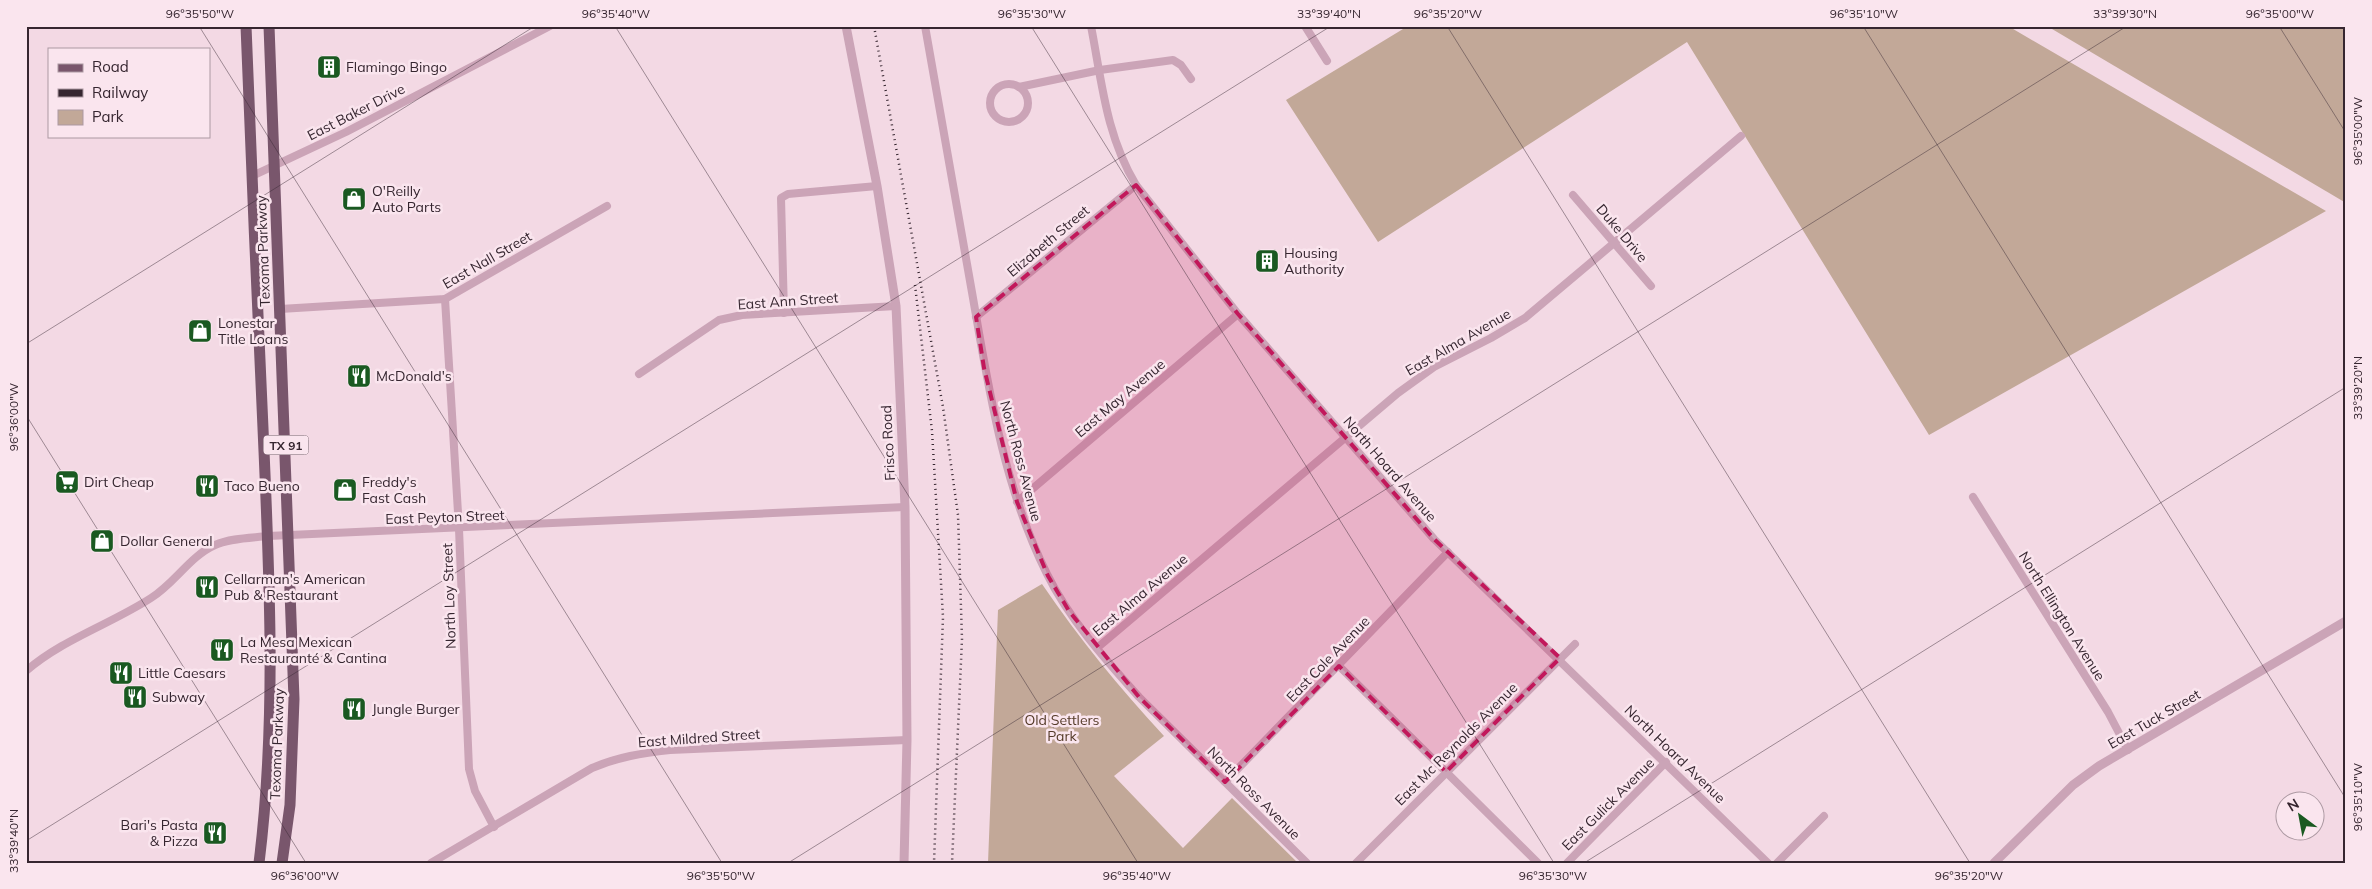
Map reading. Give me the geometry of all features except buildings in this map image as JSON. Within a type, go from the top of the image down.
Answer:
[{"type":"main road","name":"Texoma Parkway","points":[[246,26],[268,536],[272,697],[267,798],[259,863]]},
{"type":"main road","name":"Texoma Parkway","points":[[269,26],[294,699],[290,805],[282,863]]},
{"type":"street","name":"East Baker Drive","points":[[252,176],[274,167],[550,26]]},
{"type":"street","name":"Frisco Road","points":[[846,26],[877,186],[896,306],[905,508],[907,740],[904,863]]},
{"type":"street","name":"North Ross Avenue","points":[[925,26],[984,368],[1017,502],[1029,536],[1048,576],[1069,612],[1097,648],[1139,697],[1307,863]]},
{"type":"street","name":"North Hoard Avenue","points":[[1091,26],[1107,119],[1124,164],[1136,185],[1238,314],[1434,539],[1560,658],[1768,863]]},
{"type":"street","points":[[1305,26],[1327,61]]},
{"type":"street","points":[[1019,87],[1027,97],[1026,110],[1023,115],[1012,121],[999,118],[992,110],[990,104],[994,93],[1002,85],[1019,87],[1100,70],[1173,60],[1181,65],[1191,79]]},
{"type":"street","name":"East Alma Avenue","points":[[1097,648],[1398,393],[1434,368],[1525,318],[1741,136]]},
{"type":"street","name":"Elizabeth Street","points":[[976,317],[1136,185]]},
{"type":"street","points":[[784,313],[781,198],[788,194],[877,186]]},
{"type":"street","name":"Duke Drive","points":[[1573,195],[1651,286]]},
{"type":"street","name":"East Nall Street","points":[[280,309],[445,299],[607,206]]},
{"type":"street","name":"North Loy Street","points":[[445,299],[459,529],[469,769],[475,791],[494,827]]},
{"type":"street","name":"East Ann Street","points":[[639,374],[719,320],[742,315],[896,306]]},
{"type":"street","name":"East May Avenue","points":[[1017,502],[1238,314]]},
{"type":"street","name":"North Ellington Avenue","points":[[1973,497],[2108,712],[2128,750]]},
{"type":"street","name":"East Peyton Street","points":[[26,671],[65,644],[152,598],[197,557],[215,545],[229,540],[268,536],[905,508]]},
{"type":"street","name":"East Cole Avenue","points":[[1225,782],[1340,666],[1448,552]]},
{"type":"street","name":"East Tuck Street","points":[[1994,863],[2073,785],[2099,766],[2346,621]]},
{"type":"street","name":"East Mc Reynolds Avenue","points":[[1356,863],[1575,644]]},
{"type":"street","points":[[1340,666],[1538,863]]},
{"type":"street","name":"East Mildred Street","points":[[431,863],[592,768],[614,759],[635,754],[680,750],[907,740]]},
{"type":"street","name":"East Gulick Avenue","points":[[1567,863],[1666,762]]},
{"type":"street","points":[[1777,863],[1824,816]]},
{"type":"highlighted area","points":[[1136,185],[1238,314],[1434,539],[1560,658],[1446,772],[1339,666],[1225,782],[1139,697],[1069,611],[1048,576],[1017,502],[984,368],[976,317]]},
{"type":"green space","points":[[1408,26],[2008,26],[2326,211],[1929,435],[1687,42],[1378,242],[1286,100]]},
{"type":"green space","points":[[2047,26],[2346,26],[2346,203]]},
{"type":"green space","name":"Old Settlers Park","points":[[1042,584],[1100,663],[1164,736],[1114,776],[1183,848],[1232,798],[1298,863],[988,863],[998,610]]},
{"type":"railway","points":[[874,26],[943,407],[958,515],[962,639],[952,863]]},
{"type":"railway","points":[[915,285],[932,431],[943,617],[934,863]]},
{"type":"place","name":"Flamingo Bingo","points":[[329,67]]},
{"type":"place","name":"O'Reilly Auto Parts","points":[[354,199]]},
{"type":"place","name":"Housing Authority","points":[[1267,261]]},
{"type":"place","name":"Lonestar Title Loans","points":[[200,331]]},
{"type":"place","name":"McDonald's","points":[[359,376]]},
{"type":"place","name":"Dirt Cheap","points":[[67,482]]},
{"type":"place","name":"Taco Bueno","points":[[207,486]]},
{"type":"place","name":"Freddy's Fast Cash","points":[[345,490]]},
{"type":"place","name":"Dollar General","points":[[102,541]]},
{"type":"place","name":"Cellarman's American Pub & Restaurant","points":[[207,587]]},
{"type":"place","name":"La Mesa Mexican Restauranté & Cantina","points":[[222,650]]},
{"type":"place","name":"Little Caesars","points":[[121,673]]},
{"type":"place","name":"Subway","points":[[135,697]]},
{"type":"place","name":"Jungle Burger","points":[[354,709]]},
{"type":"place","name":"Bari's Pasta & Pizza","points":[[215,833]]}]
